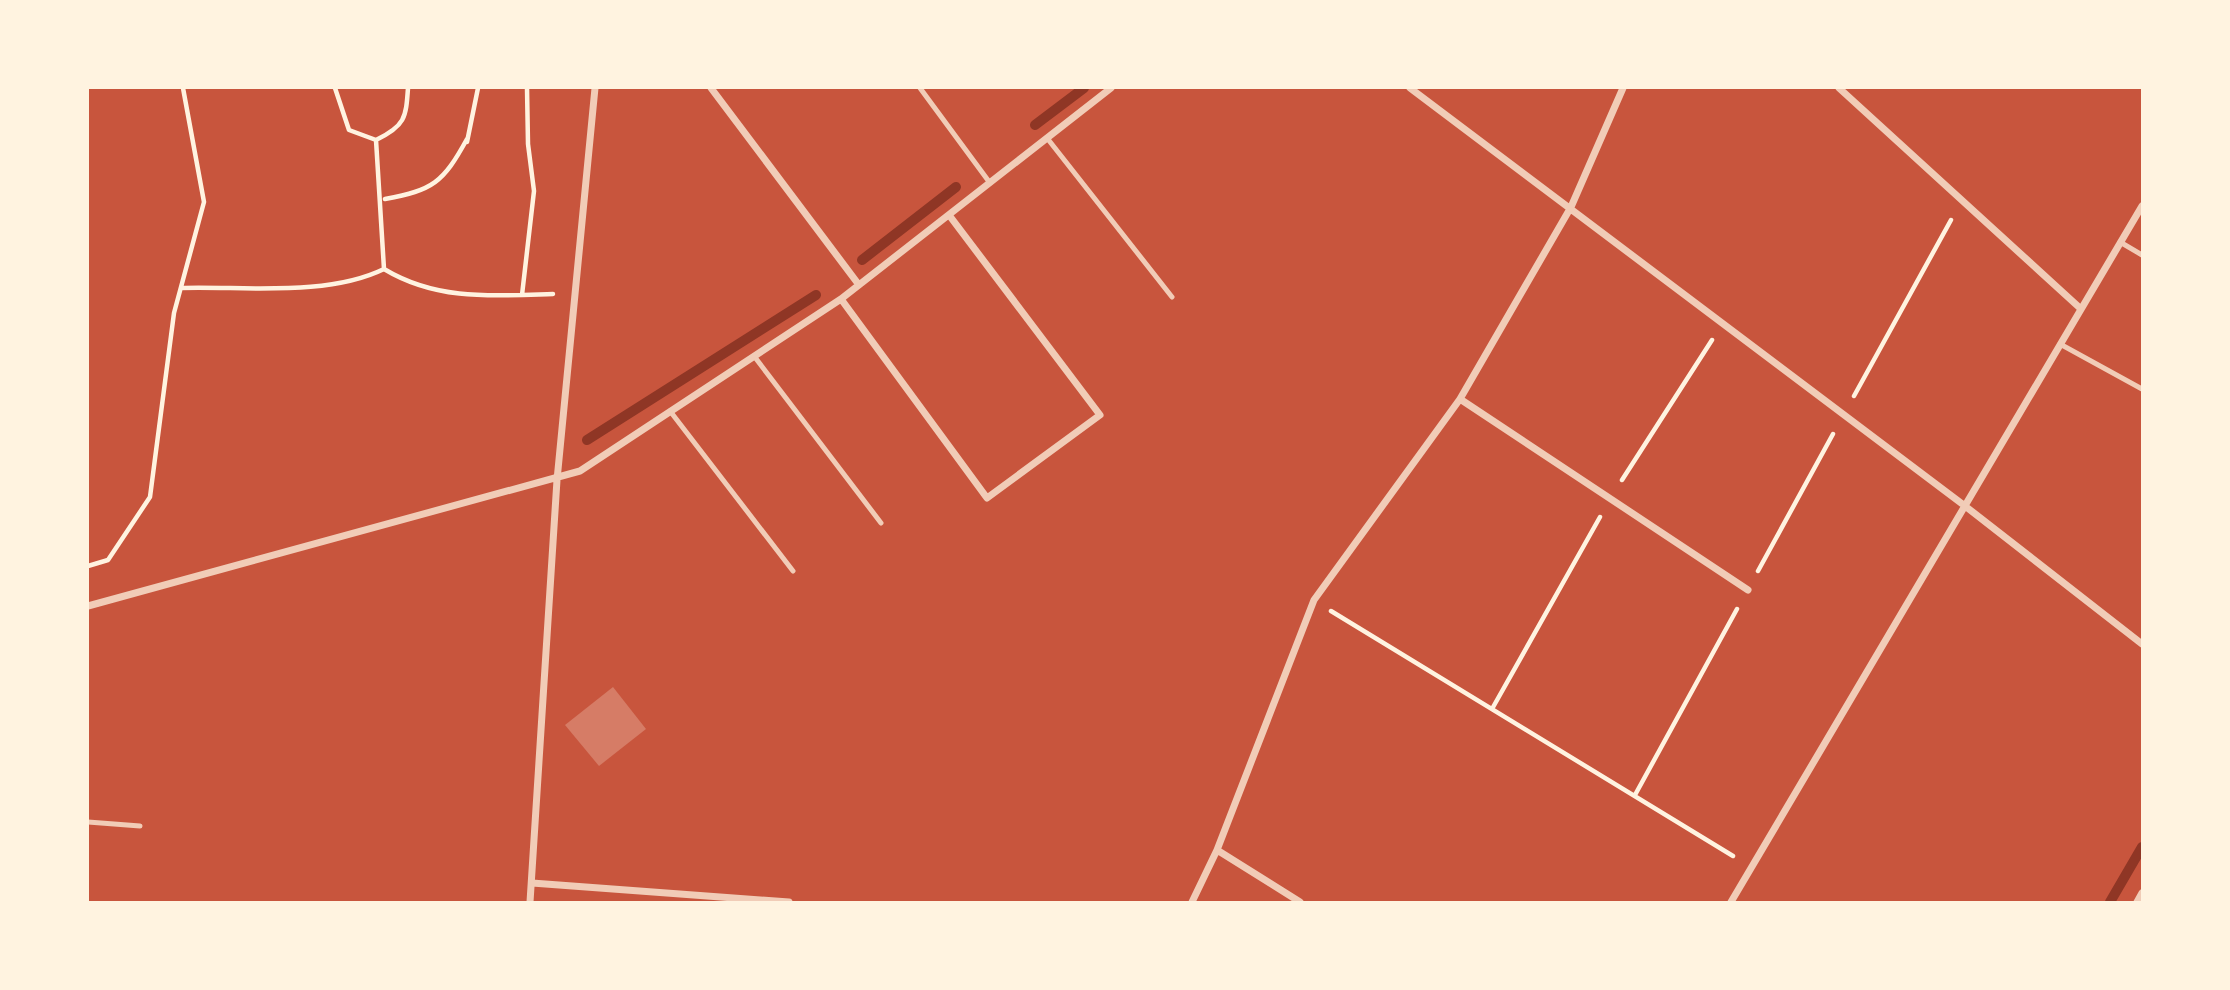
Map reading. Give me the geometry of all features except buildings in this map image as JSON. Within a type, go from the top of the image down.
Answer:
[{"type":"street","points":[[530,902],[557,480],[594,88]]},
{"type":"street","points":[[711,88],[859,285]]},
{"type":"street","points":[[88,606],[557,480],[580,471],[841,299],[1111,88]]},
{"type":"street","points":[[1410,88],[1723,322],[2143,644]]},
{"type":"street","points":[[1192,902],[1217,850],[1314,600],[1460,399],[1571,207],[1623,88]]},
{"type":"street","points":[[1839,88],[2081,309]]},
{"type":"street","points":[[1731,902],[2143,206]]},
{"type":"street","points":[[841,299],[987,498],[1100,415],[950,215]]},
{"type":"street","points":[[1460,399],[1748,590]]},
{"type":"street","points":[[1217,850],[1300,902]]},
{"type":"street","points":[[532,883],[789,902]]},
{"type":"street","points":[[2137,902],[2143,893]]},
{"type":"lane","points":[[920,88],[990,183]]},
{"type":"lane","points":[[1047,138],[1172,297]]},
{"type":"lane","points":[[2120,242],[2143,255]]},
{"type":"lane","points":[[2060,344],[2143,390]]},
{"type":"lane","points":[[754,356],[881,523]]},
{"type":"lane","points":[[670,411],[793,571]]},
{"type":"lane","points":[[88,822],[140,826]]},
{"type":"path","points":[[88,566],[108,560],[150,496],[174,313],[204,202],[183,88]]},
{"type":"path","points":[[335,88],[349,130],[376,140],[396,130],[406,115],[408,88]]},
{"type":"path","points":[[384,199],[423,191],[452,166],[467,139],[467,142],[478,88]]},
{"type":"path","points":[[522,295],[534,191],[528,144],[527,88]]},
{"type":"path","points":[[376,140],[384,269]]},
{"type":"path","points":[[1848,407],[1962,200]]},
{"type":"path","points":[[181,288],[331,285],[365,278],[384,269]]},
{"type":"path","points":[[384,269],[409,284],[463,296],[575,294]]},
{"type":"path","points":[[1492,709],[1610,499],[1723,322]]},
{"type":"path","points":[[1634,795],[1835,431]]},
{"type":"path","points":[[1314,600],[1752,867]]},
{"type":"waterway","points":[[1035,125],[1084,88]]},
{"type":"waterway","points":[[862,260],[956,187]]},
{"type":"waterway","points":[[587,440],[816,295]]},
{"type":"waterway","points":[[2110,902],[2142,847]]}]
